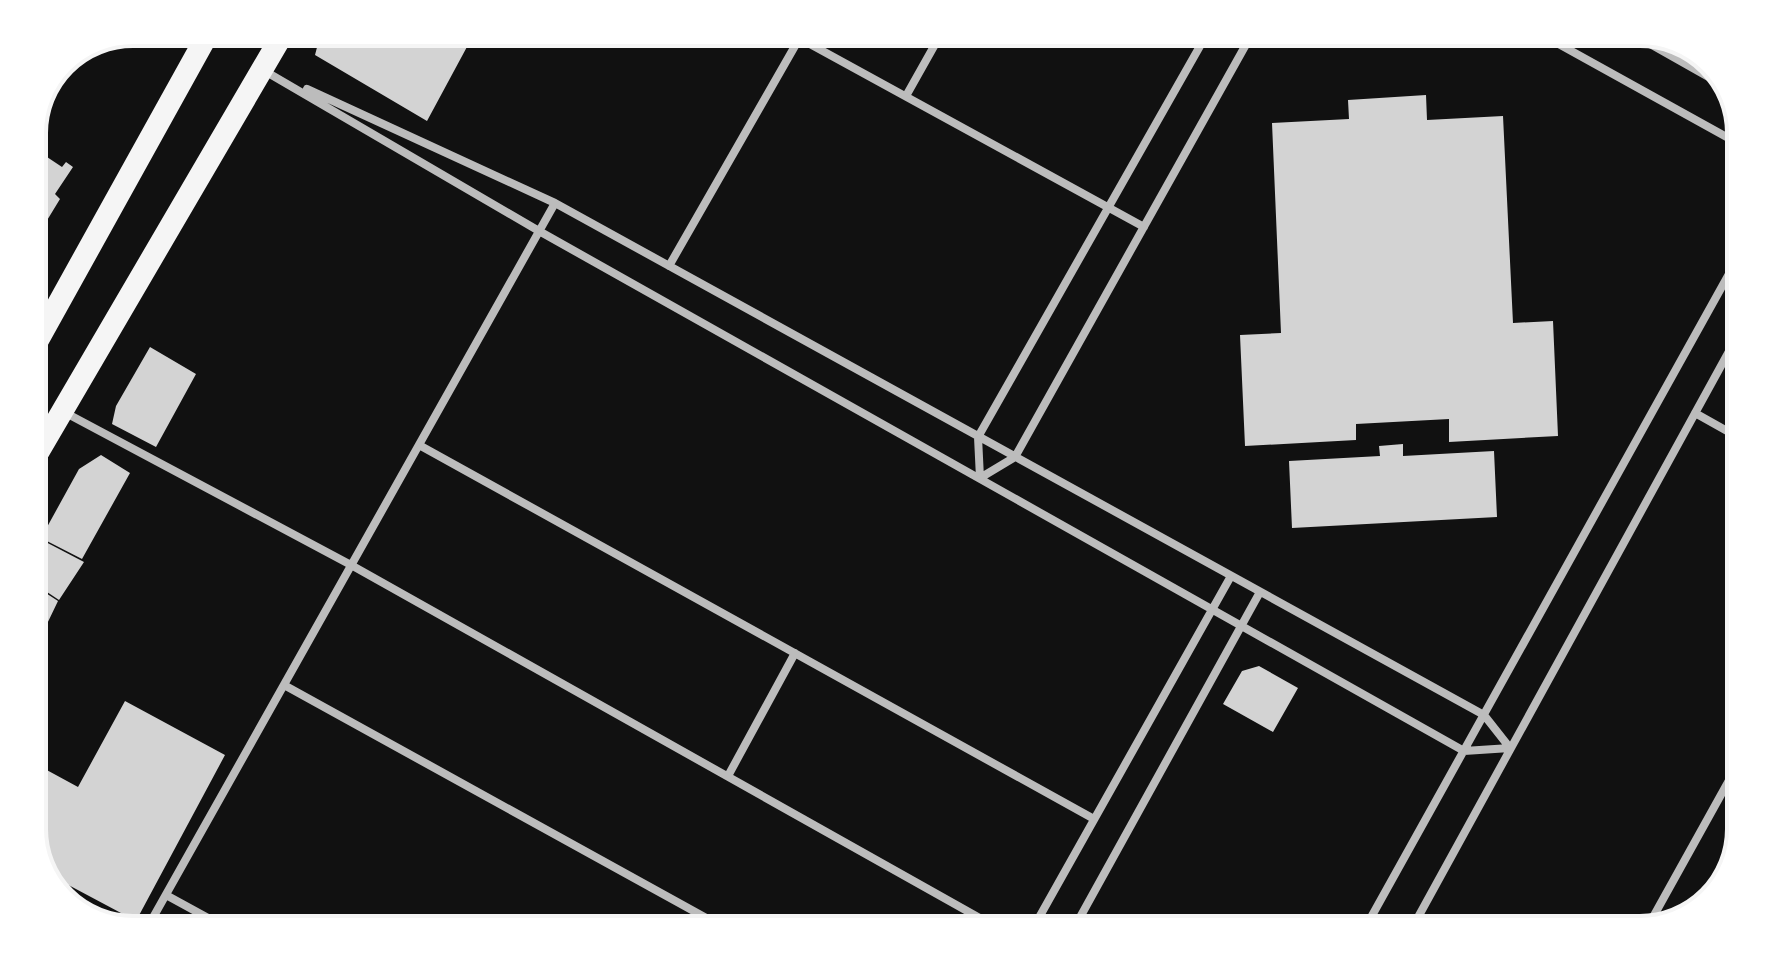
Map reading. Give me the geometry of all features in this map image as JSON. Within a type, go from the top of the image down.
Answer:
[{"type":"highway","points":[[46,326],[201,46]]},
{"type":"highway","points":[[46,439],[276,46]]},
{"type":"street","points":[[669,266],[796,46]]},
{"type":"street","points":[[821,46],[1144,227]]},
{"type":"street","points":[[906,96],[934,46]]},
{"type":"street","points":[[980,478],[978,437],[1200,46]]},
{"type":"street","points":[[980,478],[1015,457],[1245,46]]},
{"type":"street","points":[[1562,46],[1727,137]]},
{"type":"street","points":[[1657,48],[1703,74]]},
{"type":"street","points":[[262,69],[555,203],[1484,715],[1510,748]]},
{"type":"street","points":[[262,69],[539,231],[1464,751],[1510,748]]},
{"type":"street","points":[[154,916],[555,203]]},
{"type":"street","points":[[1372,916],[1727,278]]},
{"type":"street","points":[[1419,916],[1727,355]]},
{"type":"street","points":[[62,411],[351,565],[976,916]]},
{"type":"street","points":[[1695,413],[1727,431]]},
{"type":"street","points":[[419,445],[1094,819]]},
{"type":"street","points":[[1040,916],[1231,576]]},
{"type":"street","points":[[1081,916],[1260,592]]},
{"type":"street","points":[[728,776],[795,653]]},
{"type":"street","points":[[284,685],[703,916]]},
{"type":"street","points":[[1655,914],[1727,784]]},
{"type":"street","points":[[166,895],[204,916]]},
{"type":"building","points":[[317,46],[467,46],[427,121],[315,55]]},
{"type":"building","points":[[1426,95],[1427,120],[1503,116],[1513,323],[1553,321],[1558,436],[1449,442],[1449,419],[1356,424],[1356,440],[1245,446],[1240,335],[1281,333],[1272,123],[1349,119],[1348,100]]},
{"type":"building","points":[[46,156],[62,167],[66,162],[73,167],[55,194],[60,199],[46,222]]},
{"type":"building","points":[[150,347],[196,374],[156,447],[112,424],[116,406]]},
{"type":"building","points":[[1403,444],[1403,456],[1494,451],[1497,517],[1292,528],[1289,461],[1380,456],[1379,446]]},
{"type":"building","points":[[101,455],[130,473],[82,559],[46,541],[46,529],[79,469]]},
{"type":"building","points":[[46,542],[84,562],[59,600],[46,591]]},
{"type":"building","points":[[46,593],[58,601],[46,626]]},
{"type":"building","points":[[1259,666],[1298,688],[1273,732],[1223,704],[1242,671]]},
{"type":"building","points":[[125,701],[225,755],[139,916],[125,915],[66,884],[55,867],[46,835],[46,770],[78,787]]}]
